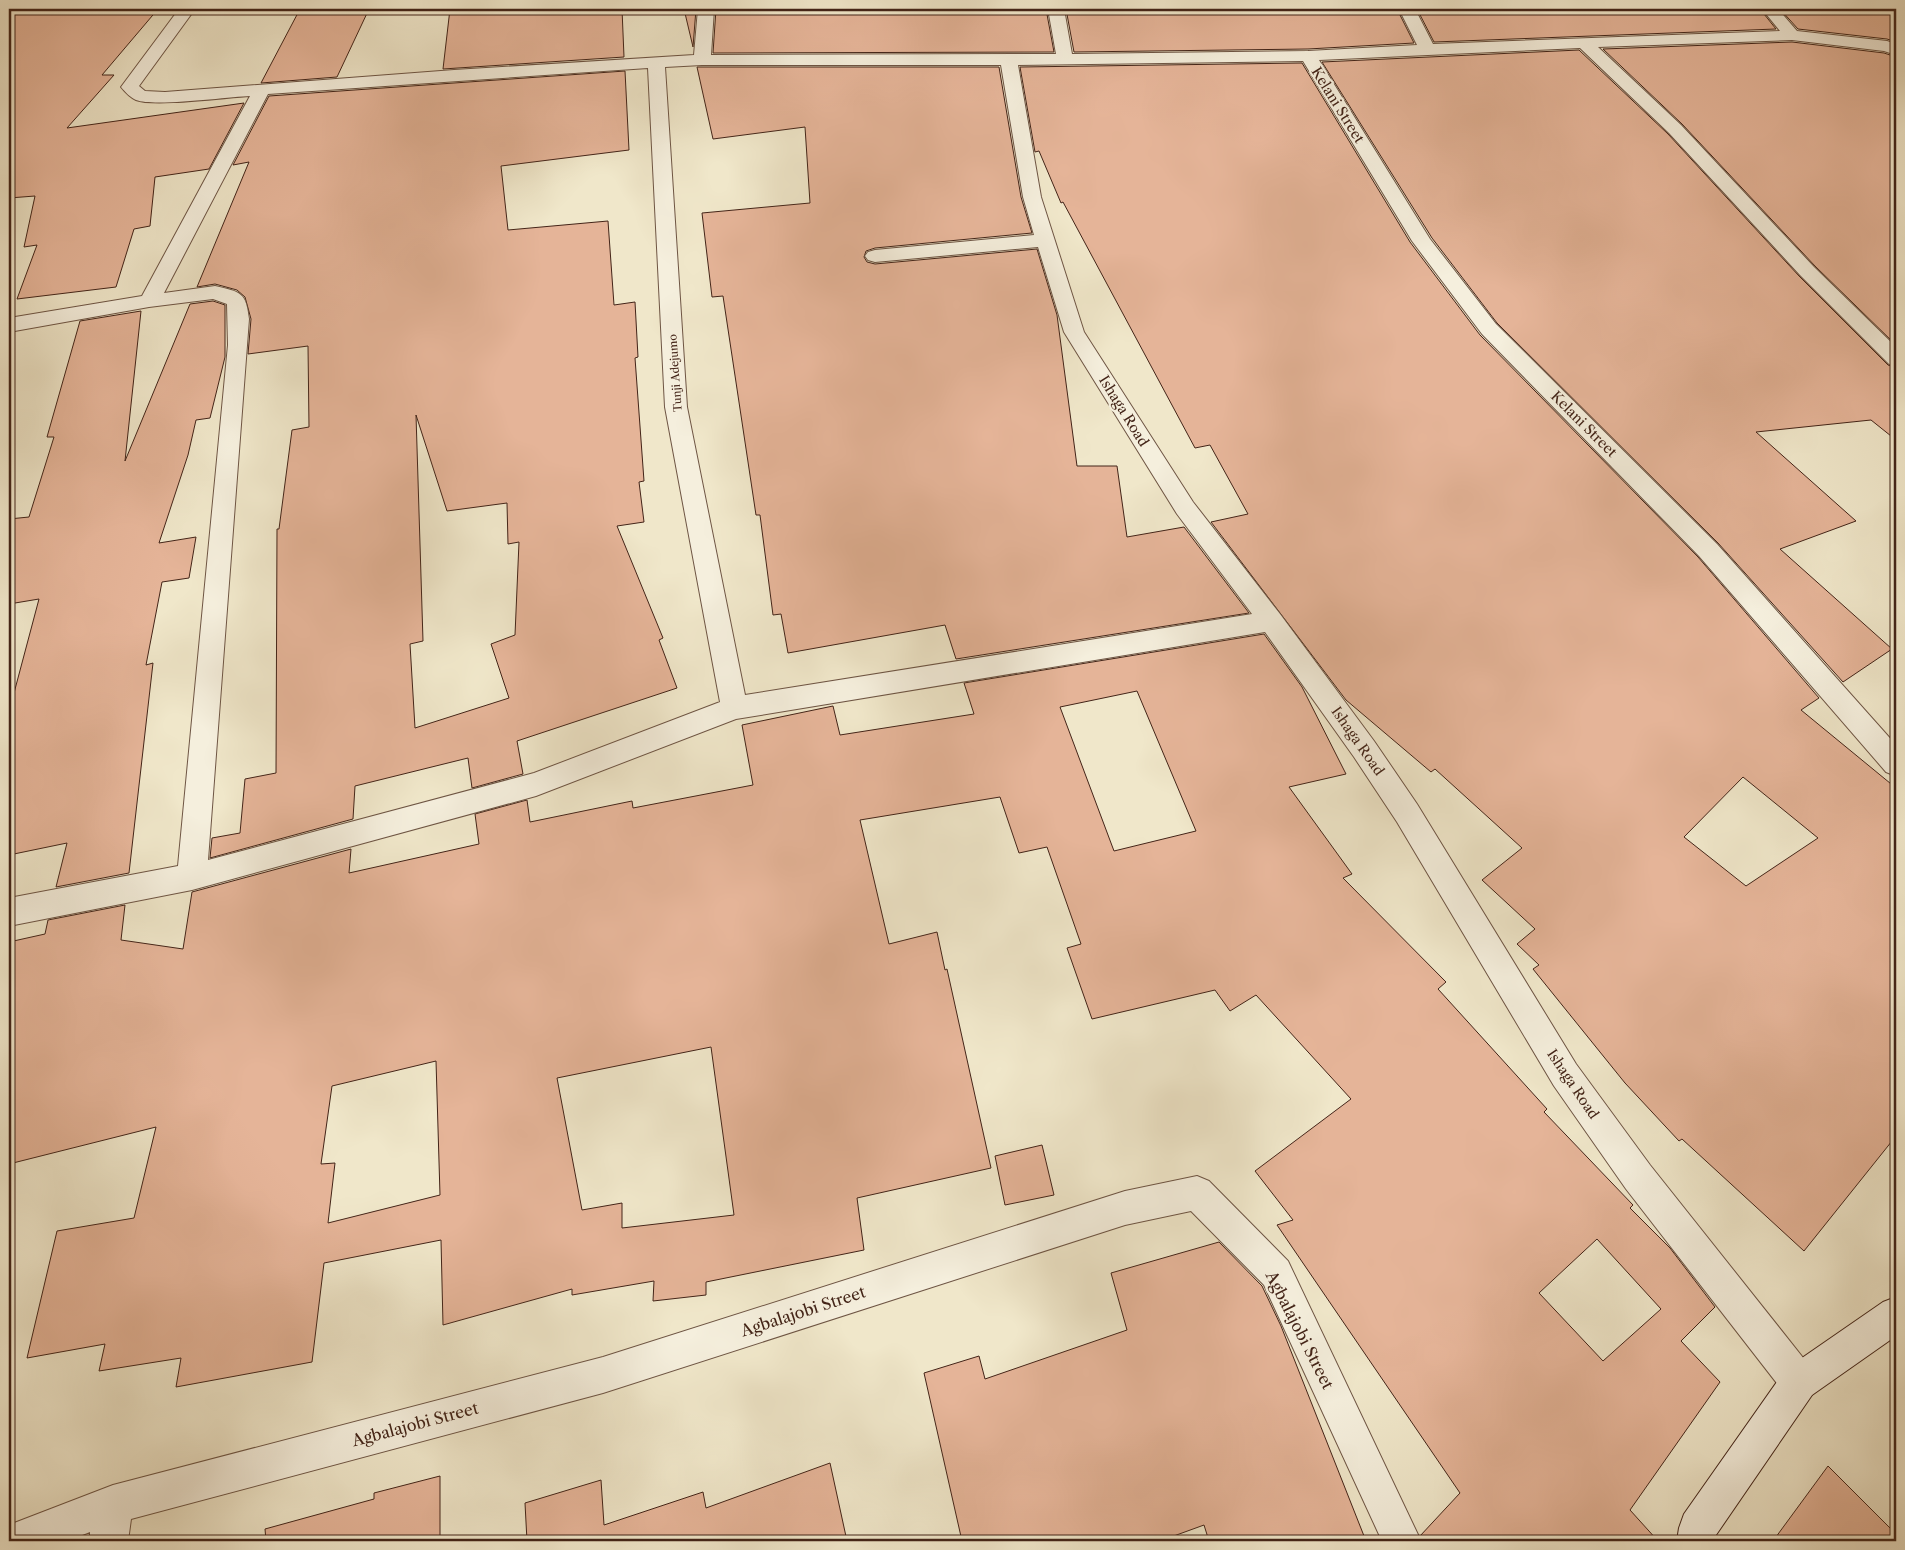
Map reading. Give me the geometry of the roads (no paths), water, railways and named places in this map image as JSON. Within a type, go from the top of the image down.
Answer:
[{"type":"street","points":[[187,9],[130,87],[141,96],[165,97],[454,75],[702,60],[1009,60],[1308,56],[1427,49],[1792,35],[1887,46],[1896,50]]},
{"type":"street","points":[[702,60],[706,9]]},
{"type":"street","points":[[1056,9],[1065,59]]},
{"type":"street","points":[[1407,9],[1427,49]]},
{"type":"street","points":[[1770,9],[1792,35]]},
{"type":"street","points":[[1584,44],[1675,129],[1807,271],[1896,359]]},
{"type":"street","name":"Kelani Street","points":[[1308,56],[1422,241],[1489,329],[1708,550],[1896,764]]},
{"type":"street","name":"Ishaga Road","points":[[1009,60],[1032,197],[1074,332],[1185,508],[1271,621],[1364,749],[1407,813],[1566,1075],[1638,1177],[1799,1382]]},
{"type":"street","name":"Tunji Adejumo","points":[[656,63],[676,406],[734,708]]},
{"type":"street","points":[[149,301],[262,90]]},
{"type":"street","points":[[875,256],[1046,240]]},
{"type":"street","points":[[9,325],[149,301],[215,292],[237,301],[239,319],[192,877]]},
{"type":"street","points":[[9,912],[192,877],[536,784],[734,708],[1271,621]]},
{"type":"street","name":"Agbalajobi Street","points":[[17,1541],[113,1504],[603,1375],[1125,1208],[1197,1193],[1276,1273],[1402,1541]]},
{"type":"street","points":[[1696,1541],[1698,1528],[1799,1382],[1896,1315]]},
{"type":"street","points":[[109,1541],[113,1504]]}]
